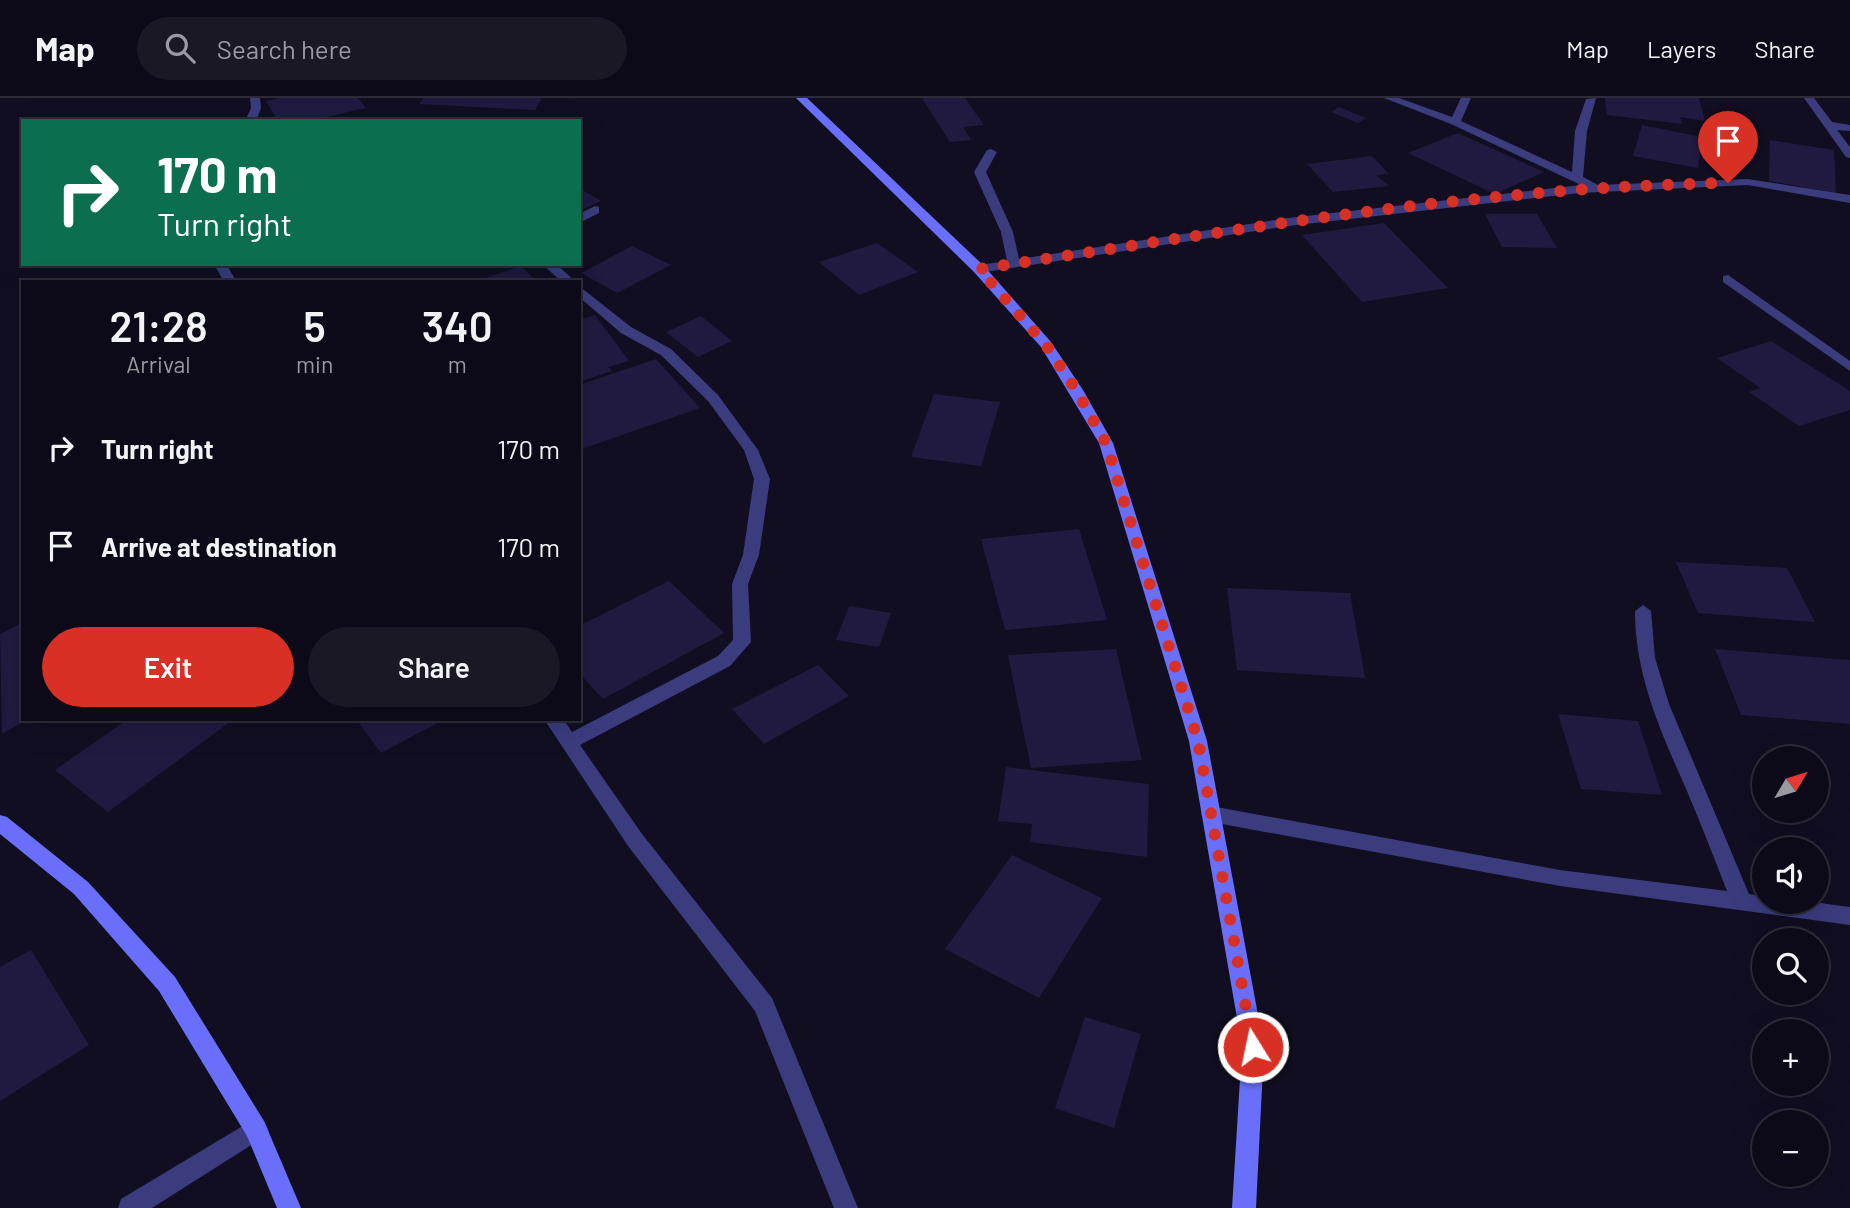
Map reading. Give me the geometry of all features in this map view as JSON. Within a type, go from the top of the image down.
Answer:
[{"type":"street","points":[[251,119],[256,108],[255,98]]},
{"type":"street","points":[[801,98],[979,269],[1046,345],[1106,443],[1198,741],[1253,1047],[1244,1208]]},
{"type":"street","points":[[1389,98],[1455,122],[1595,188]]},
{"type":"street","points":[[1455,122],[1466,98]]},
{"type":"street","points":[[1809,98],[1850,155]]},
{"type":"street","points":[[1577,178],[1581,131],[1591,99]]},
{"type":"street","points":[[1828,125],[1850,128]]},
{"type":"street","points":[[991,152],[980,172],[1007,232],[1014,263]]},
{"type":"street","points":[[979,269],[1288,222],[1595,188],[1748,182],[1850,199]]},
{"type":"street","points":[[581,218],[595,210]]},
{"type":"street","points":[[550,266],[568,280]]},
{"type":"street","points":[[1728,279],[1850,367]]},
{"type":"street","points":[[569,742],[724,661],[742,642],[740,584],[751,555],[762,480],[751,450],[713,398],[666,352],[626,330],[581,291]]},
{"type":"street","points":[[1643,611],[1642,637],[1649,671],[1664,717],[1742,903]]},
{"type":"street","points":[[554,721],[635,840],[764,1005],[846,1208]]},
{"type":"street","points":[[1211,814],[1560,878],[1850,916]]},
{"type":"street","points":[[0,823],[81,888],[167,985],[256,1129],[289,1208]]},
{"type":"street","points":[[130,1208],[256,1129]]},
{"type":"building","points":[[281,98],[358,98],[366,108],[318,119],[277,119],[266,101]]},
{"type":"building","points":[[424,98],[542,98],[535,110],[419,104]]},
{"type":"building","points":[[922,98],[965,98],[984,125],[963,127],[971,140],[950,142]]},
{"type":"building","points":[[1605,98],[1699,98],[1705,121],[1680,117],[1682,124],[1607,115]]},
{"type":"building","points":[[1339,107],[1366,118],[1358,123],[1331,112]]},
{"type":"building","points":[[1642,125],[1702,137],[1698,168],[1633,156]]},
{"type":"building","points":[[1458,133],[1544,172],[1495,194],[1408,153]]},
{"type":"building","points":[[1770,140],[1834,150],[1836,193],[1769,181]]},
{"type":"building","points":[[1372,156],[1389,174],[1376,175],[1389,186],[1333,192],[1307,164]]},
{"type":"building","points":[[581,189],[601,201],[581,210]]},
{"type":"building","points":[[1485,214],[1537,214],[1557,248],[1502,247]]},
{"type":"building","points":[[1384,223],[1448,288],[1362,302],[1302,235]]},
{"type":"building","points":[[877,243],[918,272],[859,295],[819,262]]},
{"type":"building","points":[[632,246],[671,265],[617,293],[581,273]]},
{"type":"building","points":[[521,266],[535,280],[479,280]]},
{"type":"building","points":[[595,315],[629,361],[608,367],[612,371],[581,381],[581,319]]},
{"type":"building","points":[[701,316],[732,341],[698,357],[666,332]]},
{"type":"building","points":[[1771,341],[1850,391],[1850,410],[1799,426],[1749,392],[1760,388],[1717,358]]},
{"type":"building","points":[[656,359],[700,408],[581,449],[581,384]]},
{"type":"building","points":[[934,394],[1000,402],[981,466],[911,457]]},
{"type":"building","points":[[1079,529],[1107,620],[1005,630],[981,539]]},
{"type":"building","points":[[1676,562],[1787,568],[1815,622],[1698,613]]},
{"type":"building","points":[[669,581],[724,633],[603,699],[581,675],[581,625]]},
{"type":"building","points":[[1227,588],[1350,593],[1365,678],[1237,670]]},
{"type":"building","points":[[849,606],[891,613],[879,647],[836,640]]},
{"type":"building","points":[[21,623],[21,721],[25,721],[2,734],[0,634]]},
{"type":"building","points":[[1116,649],[1142,760],[1031,768],[1008,655]]},
{"type":"building","points":[[1715,649],[1850,660],[1850,724],[1741,715]]},
{"type":"building","points":[[818,665],[849,696],[764,744],[732,709]]},
{"type":"building","points":[[1558,714],[1638,721],[1662,795],[1581,789]]},
{"type":"building","points":[[125,721],[231,721],[108,812],[55,770]]},
{"type":"building","points":[[357,721],[441,721],[381,753]]},
{"type":"building","points":[[1006,767],[1149,784],[1147,857],[1030,842],[1032,824],[998,821]]},
{"type":"building","points":[[1012,855],[1102,898],[1039,998],[945,949]]},
{"type":"building","points":[[31,950],[89,1045],[0,1101],[0,967]]},
{"type":"building","points":[[1085,1017],[1141,1034],[1114,1128],[1055,1108]]},
{"type":"route","points":[[1253,1047],[1198,741],[1106,443],[1046,345],[979,269],[1288,222],[1580,189],[1728,183]]}]
